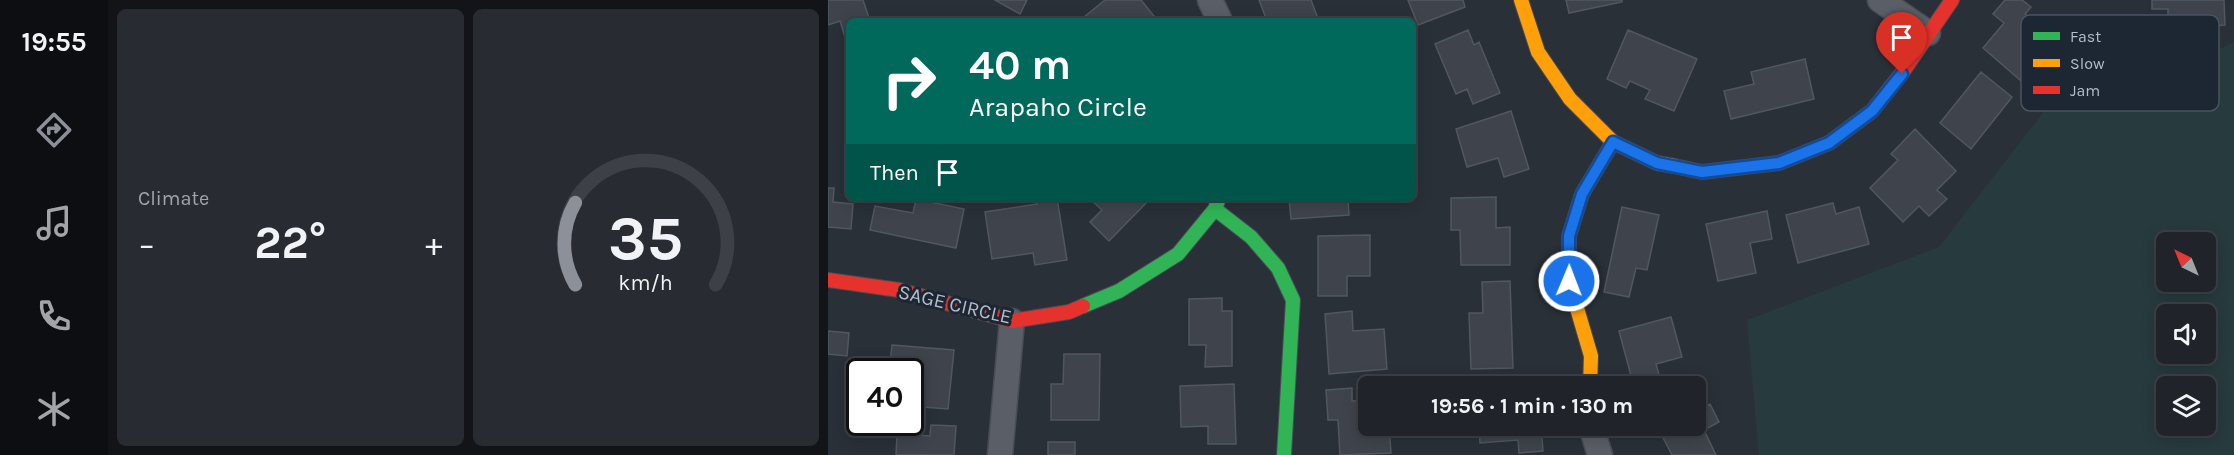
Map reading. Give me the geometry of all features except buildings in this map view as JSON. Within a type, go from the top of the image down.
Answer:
[{"type":"street","points":[[1210,0],[1219,18]]},
{"type":"street","points":[[1521,0],[1538,52],[1570,99],[1613,142],[1657,163],[1702,172],[1779,163],[1829,143],[1872,111],[1902,74],[1952,0]]},
{"type":"street","points":[[1880,0],[1928,33]]},
{"type":"street","points":[[1590,376],[1591,356],[1569,281],[1569,236],[1582,194],[1613,142]]},
{"type":"street","points":[[1217,203],[1278,268],[1293,300],[1284,455]]},
{"type":"street","name":"SAGE CIRCLE","points":[[828,280],[899,290],[1012,321],[1069,312],[1119,291],[1178,254],[1217,203]]},
{"type":"street","points":[[1000,455],[1012,321]]},
{"type":"street","points":[[1594,436],[1600,455]]},
{"type":"green space","points":[[2234,42],[2234,455],[1759,455],[1747,320],[1939,247],[2044,111],[2219,111],[2219,50]]},
{"type":"traffic: fast","points":[[1083,306],[1119,291],[1178,254],[1215,209],[1218,201]]},
{"type":"traffic: fast","points":[[1215,209],[1251,237],[1278,268],[1293,300],[1284,455]]},
{"type":"traffic: slow","points":[[1521,0],[1538,52],[1570,99],[1613,142],[1657,163],[1674,166]]},
{"type":"traffic: slow","points":[[1590,376],[1591,356],[1569,281],[1569,236],[1582,194],[1613,142]]},
{"type":"traffic: jam","points":[[1674,166],[1702,172],[1779,163],[1829,143],[1872,111],[1902,73],[1952,0]]},
{"type":"traffic: jam","points":[[828,280],[899,290],[1012,321],[1069,312],[1083,306]]},
{"type":"route","points":[[1569,281],[1569,236],[1582,194],[1613,142],[1657,163],[1702,172],[1779,163],[1829,143],[1872,111],[1902,74]]}]
